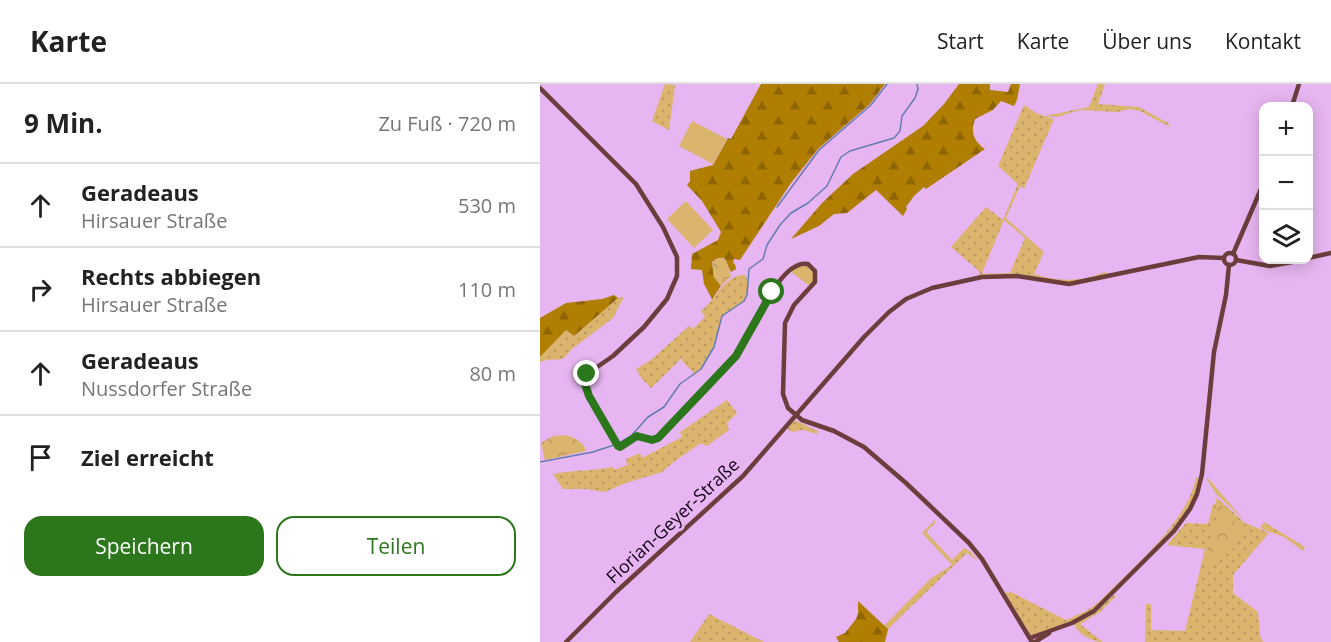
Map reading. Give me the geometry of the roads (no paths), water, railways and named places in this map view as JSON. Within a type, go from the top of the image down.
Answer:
[{"type":"main road","points":[[1293,102],[1299,84]]},
{"type":"main road","points":[[540,88],[636,184],[663,227],[677,257],[677,276],[667,299],[644,327],[613,356],[585,377],[584,386],[620,447],[637,436],[653,440],[662,436],[736,356],[772,292],[793,266],[808,264],[814,268],[816,280],[791,309],[785,323],[784,400],[788,408],[805,422],[834,431],[864,447],[969,543],[979,554],[1032,641],[1081,620],[1101,606],[1181,522],[1194,502],[1202,474],[1214,352],[1226,295],[1229,265],[1236,260],[1259,264]]},
{"type":"main road","points":[[1236,260],[1233,254],[1259,192]]},
{"type":"main road","points":[[1229,265],[1223,258],[1226,254],[1233,254]]},
{"type":"main road","points":[[1313,257],[1331,254]]},
{"type":"main road","name":"Florian-Geyer-Straße","points":[[566,642],[616,592],[743,476],[864,337],[898,305],[932,288],[990,277],[1022,277],[1055,284],[1069,284],[1199,257],[1223,258]]},
{"type":"main road","points":[[1260,264],[1272,266],[1282,264]]},
{"type":"main road","points":[[1044,642],[1051,632]]},
{"type":"waterway","points":[[777,207],[819,150],[871,105],[887,84]]},
{"type":"waterway","points":[[619,443],[631,436],[648,417],[664,407],[680,384],[701,369],[714,347],[722,316],[744,301],[747,295],[749,269],[763,259],[767,245],[791,213],[808,203],[827,186],[841,157],[850,151],[894,138],[900,131],[902,116],[915,98],[917,84]]},
{"type":"waterway","points":[[540,462],[593,452],[614,445]]}]
